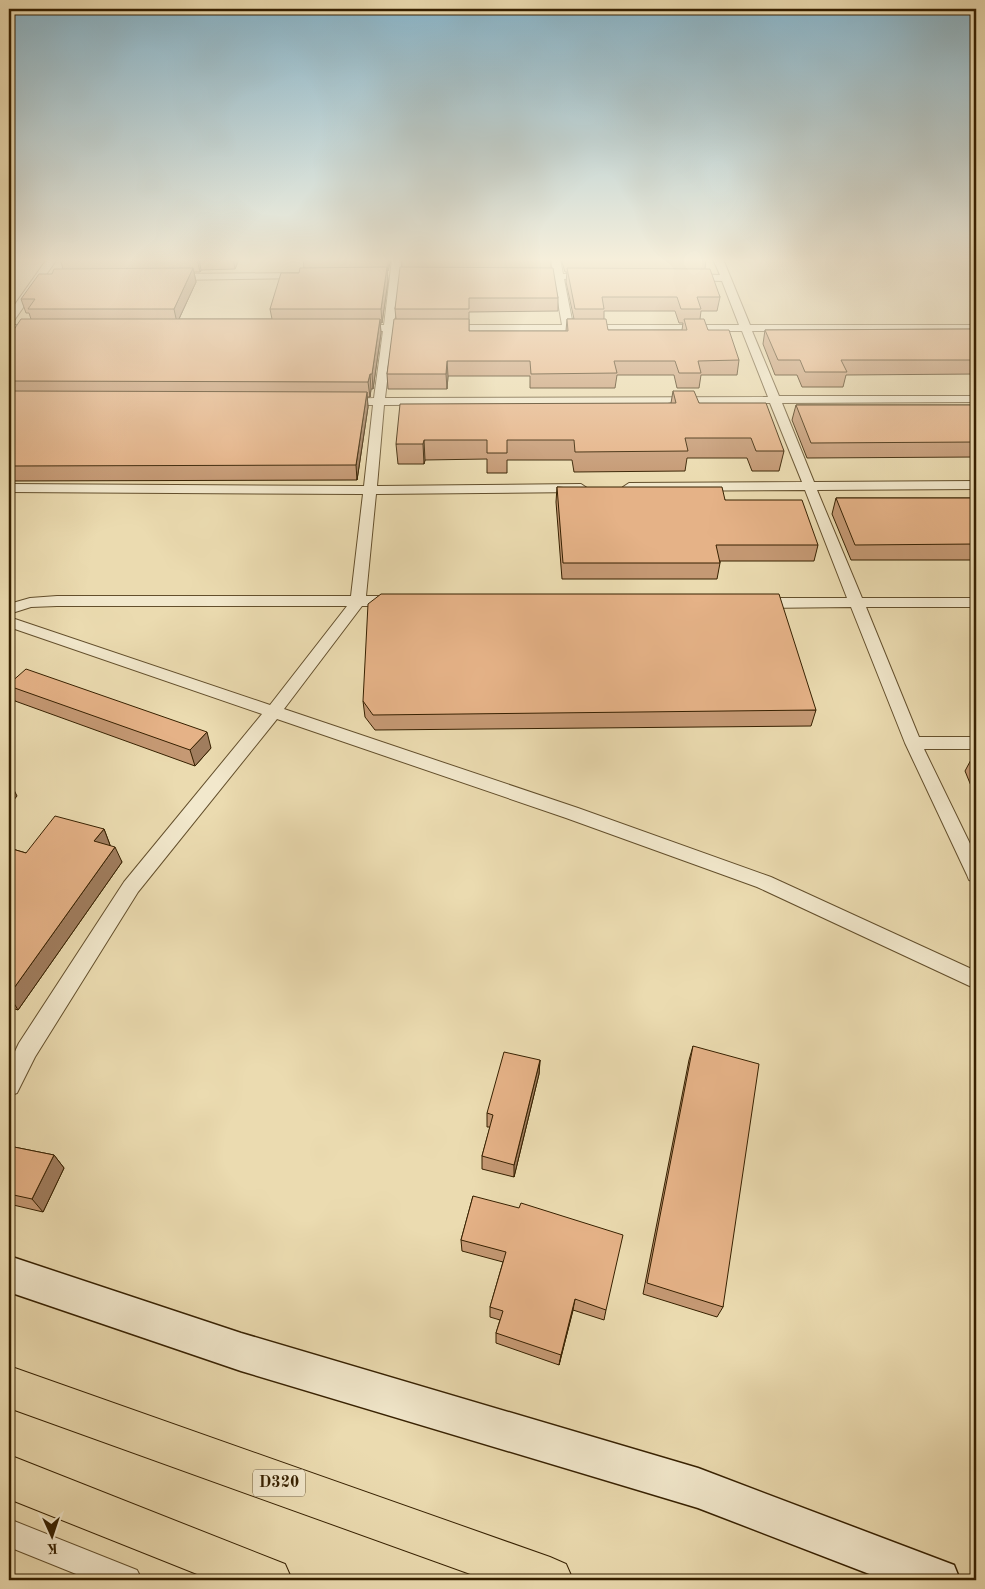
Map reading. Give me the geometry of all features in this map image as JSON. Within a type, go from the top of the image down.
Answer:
[{"type":"highway","name":"D320","points":[[9,1386],[550,1580]]},
{"type":"highway","points":[[9,1477],[269,1580]]},
{"type":"street","points":[[9,1086],[27,1050],[131,888],[273,712],[358,601],[387,333]]},
{"type":"street","points":[[749,333],[855,603],[913,743],[976,875]]},
{"type":"street","points":[[329,402],[976,399]]},
{"type":"street","points":[[619,487],[976,485]]},
{"type":"street","points":[[9,488],[369,490],[599,487]]},
{"type":"street","points":[[9,609],[30,602],[57,601],[407,601]]},
{"type":"street","points":[[746,603],[976,602]]},
{"type":"street","points":[[9,622],[608,826],[764,882],[976,980]]},
{"type":"street","points":[[913,743],[976,742]]},
{"type":"street","points":[[9,1274],[241,1352],[698,1488],[938,1580]]},
{"type":"street","points":[[9,1533],[127,1580]]},
{"type":"building","points":[[12,333],[378,333],[372,374],[370,374],[368,382],[9,381],[9,337]]},
{"type":"building","points":[[392,333],[730,333],[739,360],[698,361],[701,373],[679,373],[675,361],[614,361],[617,373],[531,374],[530,361],[447,361],[446,374],[387,374]]},
{"type":"building","points":[[766,333],[976,333],[976,360],[841,360],[847,372],[805,372],[800,360],[778,360]]},
{"type":"building","points":[[9,391],[367,392],[356,465],[9,466]]},
{"type":"building","points":[[673,391],[694,391],[699,403],[766,403],[784,451],[756,451],[751,438],[685,438],[688,451],[575,452],[574,440],[507,440],[507,453],[487,453],[487,440],[424,440],[423,444],[396,444],[400,404],[676,403]]},
{"type":"building","points":[[796,405],[976,405],[976,442],[811,443]]},
{"type":"building","points":[[557,487],[722,487],[725,500],[802,500],[818,545],[716,545],[720,563],[563,563]]},
{"type":"building","points":[[836,498],[976,498],[976,544],[855,545]]},
{"type":"building","points":[[381,594],[779,594],[816,710],[373,715],[363,701],[368,604]]},
{"type":"building","points":[[26,669],[207,732],[190,750],[9,686]]},
{"type":"building","points":[[55,816],[104,829],[94,841],[115,847],[9,995],[9,848],[26,853]]},
{"type":"building","points":[[693,1046],[759,1064],[723,1307],[647,1283]]},
{"type":"building","points":[[504,1052],[540,1060],[514,1165],[482,1156],[493,1115],[487,1113]]},
{"type":"building","points":[[9,1146],[54,1155],[32,1199],[9,1194]]},
{"type":"building","points":[[473,1196],[519,1208],[521,1203],[623,1235],[606,1310],[575,1299],[561,1355],[496,1333],[503,1311],[490,1307],[506,1252],[461,1240]]}]
